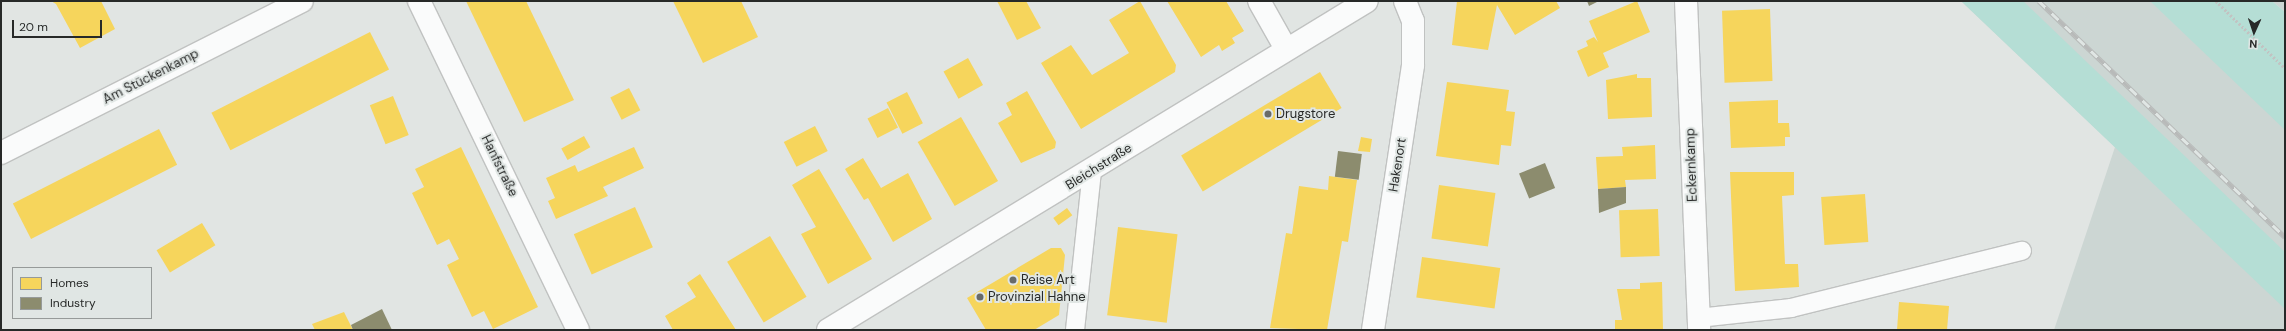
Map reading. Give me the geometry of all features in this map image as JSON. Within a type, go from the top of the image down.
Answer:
[{"type":"street","name":"Am Stückenkamp","points":[[1,153],[302,1]]},
{"type":"street","name":"Hanfstraße","points":[[419,1],[578,330]]},
{"type":"street","points":[[1259,1],[1286,50]]},
{"type":"street","name":"Bleichstraße","points":[[828,330],[1092,171],[1367,1]]},
{"type":"street","name":"Hakenort","points":[[1373,330],[1413,65],[1413,21],[1405,1]]},
{"type":"street","name":"Eckernkamp","points":[[1686,1],[1698,324]]},
{"type":"lane","points":[[1075,330],[1092,171]]},
{"type":"lane","points":[[1698,324],[1792,308],[2022,251]]},
{"type":"path","points":[[2216,1],[2285,68]]},
{"type":"shaded area","points":[[1961,1],[2167,1],[2285,110],[2285,330],[2054,330],[2115,147]]},
{"type":"shaded area","points":[[2272,1],[2285,1],[2285,12]]},
{"type":"green space","points":[[1961,1],[2023,1],[2285,252],[2285,309]]},
{"type":"green space","points":[[2150,1],[2272,1],[2285,12],[2285,130]]},
{"type":"building: Homes","points":[[51,1],[101,1],[115,29],[80,48],[56,4]]},
{"type":"building: Homes","points":[[466,1],[526,1],[574,100],[524,122]]},
{"type":"building: Homes","points":[[673,1],[741,1],[758,37],[703,63]]},
{"type":"building: Homes","points":[[997,1],[1026,1],[1041,28],[1017,40]]},
{"type":"building: Homes","points":[[1140,1],[1176,65],[1175,72],[1081,129],[1041,63],[1071,45],[1092,75],[1129,53],[1109,20]]},
{"type":"building: Homes","points":[[1167,1],[1226,1],[1244,31],[1232,38],[1235,43],[1222,51],[1219,45],[1201,57]]},
{"type":"building: Homes","points":[[1457,1],[1556,1],[1560,8],[1515,35],[1497,5],[1488,50],[1452,45]]},
{"type":"building: Homes","points":[[1637,1],[1650,32],[1603,53],[1609,67],[1588,77],[1577,51],[1588,46],[1586,41],[1594,37],[1598,42],[1589,21]]},
{"type":"building: Homes","points":[[1770,9],[1773,81],[1725,83],[1722,11]]},
{"type":"building: Homes","points":[[370,32],[389,69],[230,150],[211,113]]},
{"type":"building: Homes","points":[[968,58],[983,85],[959,99],[944,72]]},
{"type":"building: Homes","points":[[1320,72],[1342,108],[1203,191],[1181,155]]},
{"type":"building: Homes","points":[[1637,74],[1637,78],[1651,78],[1652,117],[1608,119],[1606,80]]},
{"type":"building: Homes","points":[[1447,82],[1509,90],[1506,111],[1515,112],[1511,146],[1501,145],[1499,165],[1436,156]]},
{"type":"building: Homes","points":[[629,88],[640,110],[622,120],[610,98]]},
{"type":"building: Homes","points":[[1027,91],[1056,142],[1055,148],[1021,163],[998,123],[1012,115],[1006,103]]},
{"type":"building: Homes","points":[[907,92],[923,123],[902,134],[887,102]]},
{"type":"building: Homes","points":[[393,96],[409,135],[386,144],[370,105]]},
{"type":"building: Homes","points":[[1778,100],[1778,123],[1789,123],[1790,137],[1785,137],[1785,146],[1731,148],[1729,102]]},
{"type":"building: Homes","points":[[888,108],[898,128],[877,138],[868,118]]},
{"type":"building: Homes","points":[[961,117],[998,181],[955,206],[918,142]]},
{"type":"building: Homes","points":[[815,126],[828,151],[797,167],[784,142]]},
{"type":"building: Homes","points":[[159,129],[177,165],[31,239],[13,203]]},
{"type":"building: Homes","points":[[584,136],[590,147],[568,160],[561,149]]},
{"type":"building: Homes","points":[[1361,137],[1372,139],[1370,152],[1358,151]]},
{"type":"building: Homes","points":[[1655,145],[1656,179],[1625,180],[1626,187],[1598,189],[1596,157],[1623,156],[1622,147]]},
{"type":"building: Homes","points":[[461,147],[538,307],[493,329],[484,311],[472,317],[447,265],[459,259],[449,239],[437,245],[412,193],[424,187],[415,169]]},
{"type":"building: Homes","points":[[634,147],[644,168],[603,187],[608,196],[556,219],[548,201],[555,198],[546,178],[575,165],[578,172]]},
{"type":"building: Homes","points":[[863,158],[881,188],[908,173],[932,219],[893,242],[868,198],[864,200],[845,169]]},
{"type":"building: Homes","points":[[819,169],[872,259],[828,284],[801,234],[816,227],[792,185]]},
{"type":"building: Homes","points":[[1730,172],[1794,172],[1794,195],[1782,196],[1785,264],[1798,264],[1799,287],[1735,291]]},
{"type":"building: Homes","points":[[1329,176],[1357,180],[1348,242],[1342,241],[1327,330],[1270,328],[1286,233],[1292,234],[1299,186],[1328,190]]},
{"type":"building: Homes","points":[[1439,185],[1495,193],[1488,246],[1431,238]]},
{"type":"building: Homes","points":[[1865,194],[1868,242],[1824,245],[1821,197]]},
{"type":"building: Homes","points":[[635,207],[653,247],[592,274],[574,234]]},
{"type":"building: Homes","points":[[1067,208],[1072,215],[1059,225],[1053,218]]},
{"type":"building: Homes","points":[[1658,209],[1660,256],[1621,257],[1619,210]]},
{"type":"building: Homes","points":[[202,223],[215,245],[170,273],[157,250]]},
{"type":"building: Homes","points":[[1118,227],[1178,234],[1167,323],[1107,315]]},
{"type":"building: Homes","points":[[770,236],[807,297],[764,323],[727,262]]},
{"type":"building: Homes","points":[[1051,248],[1061,248],[1065,255],[1059,315],[1034,330],[986,330],[967,298]]},
{"type":"building: Homes","points":[[1422,257],[1500,268],[1495,309],[1416,298]]},
{"type":"building: Homes","points":[[700,274],[736,330],[673,330],[665,316],[696,297],[687,283]]},
{"type":"building: Homes","points":[[1662,282],[1663,330],[1615,330],[1615,320],[1622,320],[1617,289],[1640,289],[1640,283]]},
{"type":"building: Homes","points":[[1899,302],[1949,306],[1947,330],[1897,330]]},
{"type":"building: Homes","points":[[344,312],[353,330],[315,330],[312,324]]},
{"type":"building: Industry","points":[[1587,1],[1599,1],[1589,6]]},
{"type":"building: Industry","points":[[1338,151],[1362,154],[1359,180],[1335,177]]},
{"type":"building: Industry","points":[[1545,163],[1555,188],[1529,199],[1519,173]]},
{"type":"building: Industry","points":[[1626,187],[1626,203],[1599,213],[1598,189]]},
{"type":"building: Industry","points":[[382,309],[392,330],[353,330],[351,325]]},
{"type":"railway","points":[[2039,1],[2285,237]]},
{"type":"place","name":"Drugstore","points":[[1268,114]]},
{"type":"place","name":"Reise Art","points":[[1013,280]]},
{"type":"place","name":"Provinzial Hahne","points":[[980,297]]}]
